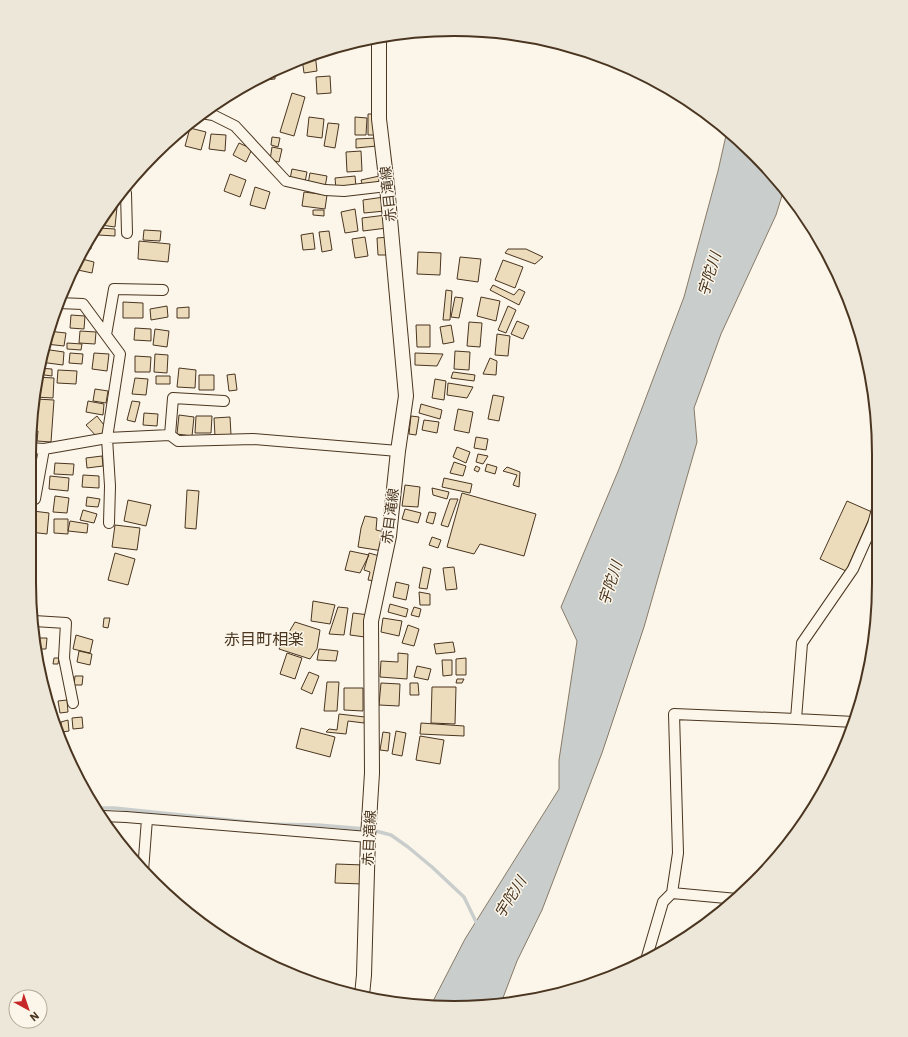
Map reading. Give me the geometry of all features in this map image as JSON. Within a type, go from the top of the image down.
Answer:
[{"type":"main road","name":"赤目滝線","points":[[362,991],[372,773],[371,621],[389,536],[398,451],[406,396],[387,186],[379,118],[378,43]]},
{"type":"street","points":[[210,115],[234,126],[286,181],[325,190],[344,191],[387,186]]},
{"type":"street","points":[[125,196],[127,234]]},
{"type":"street","points":[[106,335],[114,289],[163,290]]},
{"type":"street","points":[[65,303],[83,304],[120,354],[107,438],[110,486],[109,523]]},
{"type":"street","points":[[170,435],[173,398],[224,401]]},
{"type":"street","points":[[36,448],[44,449],[107,438],[170,435],[178,440],[252,439],[398,451]]},
{"type":"street","points":[[36,493],[44,449]]},
{"type":"street","points":[[796,718],[802,643],[854,569],[872,526]]},
{"type":"street","points":[[38,621],[66,623],[64,658],[73,703]]},
{"type":"street","points":[[648,953],[663,902],[672,893],[678,853],[674,714],[796,718],[848,722]]},
{"type":"street","points":[[107,816],[369,831]]},
{"type":"street","points":[[144,863],[147,819]]},
{"type":"street","points":[[672,893],[729,898]]},
{"type":"water","name":"宇陀川","points":[[726,137],[750,158],[782,195],[776,215],[721,334],[694,408],[697,442],[644,627],[602,753],[542,910],[517,961],[503,998],[481,1000],[433,1000],[465,939],[559,789],[559,760],[577,641],[561,607],[619,469],[684,297]]},
{"type":"building","points":[[316,60],[317,71],[304,73],[303,65]]},
{"type":"building","points":[[330,76],[331,93],[317,94],[316,77]]},
{"type":"building","points":[[292,93],[305,97],[294,136],[280,132]]},
{"type":"building","points":[[368,114],[376,114],[376,135],[368,135]]},
{"type":"building","points":[[309,117],[324,119],[322,138],[307,136]]},
{"type":"building","points":[[355,117],[367,118],[366,135],[355,135]]},
{"type":"building","points":[[328,123],[339,124],[335,148],[324,146]]},
{"type":"building","points":[[192,129],[206,132],[201,150],[185,146],[189,131]]},
{"type":"building","points":[[211,134],[226,135],[225,151],[209,149]]},
{"type":"building","points":[[272,137],[280,138],[278,147],[271,145]]},
{"type":"building","points":[[377,138],[377,146],[356,148],[356,139]]},
{"type":"building","points":[[239,143],[252,149],[246,162],[233,155]]},
{"type":"building","points":[[272,147],[282,149],[279,162],[270,160]]},
{"type":"building","points":[[361,151],[362,171],[347,172],[346,152]]},
{"type":"building","points":[[292,169],[307,172],[305,182],[290,179]]},
{"type":"building","points":[[310,173],[327,176],[325,187],[308,184]]},
{"type":"building","points":[[230,174],[246,180],[240,197],[224,191]]},
{"type":"building","points":[[384,175],[385,181],[363,187],[361,180]]},
{"type":"building","points":[[355,176],[356,187],[336,189],[335,178]]},
{"type":"building","points":[[255,187],[270,192],[265,209],[250,205]]},
{"type":"building","points":[[304,192],[327,195],[325,209],[302,206]]},
{"type":"building","points":[[384,197],[385,211],[364,213],[363,200]]},
{"type":"building","points":[[117,207],[115,227],[104,225]]},
{"type":"building","points":[[355,209],[358,231],[345,233],[341,212]]},
{"type":"building","points":[[313,210],[324,210],[324,216],[313,215]]},
{"type":"building","points":[[386,215],[387,228],[363,231],[362,218]]},
{"type":"building","points":[[102,228],[115,229],[115,236],[98,235]]},
{"type":"building","points":[[144,230],[161,231],[160,241],[143,240]]},
{"type":"building","points":[[329,231],[332,250],[322,252],[319,232]]},
{"type":"building","points":[[313,233],[315,249],[303,250],[301,235]]},
{"type":"building","points":[[365,237],[368,256],[355,258],[352,239]]},
{"type":"building","points":[[389,237],[390,255],[378,255],[377,238]]},
{"type":"building","points":[[139,241],[170,244],[168,262],[138,259]]},
{"type":"building","points":[[508,249],[526,249],[543,257],[535,264],[505,253]]},
{"type":"building","points":[[418,252],[441,253],[440,275],[417,274]]},
{"type":"building","points":[[460,257],[481,259],[478,282],[457,279]]},
{"type":"building","points":[[84,260],[94,262],[92,273],[78,270]]},
{"type":"building","points":[[503,260],[523,267],[515,288],[495,280]]},
{"type":"building","points":[[493,285],[514,295],[519,289],[525,292],[519,305],[490,290]]},
{"type":"building","points":[[446,290],[452,291],[450,320],[443,320]]},
{"type":"building","points":[[455,297],[463,298],[459,318],[451,317]]},
{"type":"building","points":[[481,297],[500,301],[496,321],[477,316]]},
{"type":"building","points":[[123,302],[143,303],[143,318],[123,318]]},
{"type":"building","points":[[167,306],[168,317],[151,320],[150,309]]},
{"type":"building","points":[[508,306],[516,310],[506,333],[498,330]]},
{"type":"building","points":[[189,307],[189,318],[177,318],[177,308]]},
{"type":"building","points":[[71,315],[85,316],[84,329],[70,328]]},
{"type":"building","points":[[517,321],[529,326],[523,339],[511,334]]},
{"type":"building","points":[[469,322],[482,323],[480,347],[467,346]]},
{"type":"building","points":[[416,325],[430,325],[430,347],[417,347]]},
{"type":"building","points":[[451,325],[454,342],[443,344],[440,327]]},
{"type":"building","points":[[135,328],[151,329],[151,341],[134,340]]},
{"type":"building","points":[[155,329],[169,331],[167,347],[153,345]]},
{"type":"building","points":[[80,331],[96,332],[95,344],[79,343]]},
{"type":"building","points":[[54,332],[66,333],[64,346],[50,344]]},
{"type":"building","points":[[497,334],[510,336],[508,356],[495,355]]},
{"type":"building","points":[[67,343],[82,344],[81,350],[67,349]]},
{"type":"building","points":[[49,350],[64,352],[63,365],[46,363]]},
{"type":"building","points":[[455,351],[470,352],[469,370],[454,369]]},
{"type":"building","points":[[70,353],[83,354],[82,364],[69,363]]},
{"type":"building","points":[[94,353],[109,354],[107,371],[92,369]]},
{"type":"building","points":[[415,353],[443,354],[437,366],[415,365]]},
{"type":"building","points":[[155,354],[168,355],[167,373],[154,372]]},
{"type":"building","points":[[135,356],[151,357],[150,372],[135,372]]},
{"type":"building","points":[[490,358],[497,361],[496,375],[483,374]]},
{"type":"building","points":[[45,368],[52,369],[52,376],[44,375]]},
{"type":"building","points":[[179,368],[196,370],[195,388],[177,387]]},
{"type":"building","points":[[58,370],[77,371],[76,384],[57,383]]},
{"type":"building","points":[[453,372],[475,375],[474,381],[451,378]]},
{"type":"building","points":[[235,374],[237,390],[229,391],[227,375]]},
{"type":"building","points":[[199,375],[214,375],[214,390],[199,390]]},
{"type":"building","points":[[156,376],[170,376],[170,384],[156,384]]},
{"type":"building","points":[[43,377],[54,378],[53,398],[40,397]]},
{"type":"building","points":[[135,378],[148,379],[146,395],[132,394]]},
{"type":"building","points":[[435,379],[446,381],[444,400],[432,398]]},
{"type":"building","points":[[448,383],[473,387],[467,398],[447,395]]},
{"type":"building","points":[[95,389],[108,391],[106,403],[93,401]]},
{"type":"building","points":[[493,395],[504,397],[499,421],[488,419]]},
{"type":"building","points":[[40,399],[54,400],[51,442],[37,441],[37,427]]},
{"type":"building","points":[[88,401],[104,404],[103,415],[86,412]]},
{"type":"building","points":[[132,401],[140,402],[135,422],[127,420]]},
{"type":"building","points":[[421,404],[442,410],[440,419],[419,413]]},
{"type":"building","points":[[458,409],[473,412],[469,433],[454,430]]},
{"type":"building","points":[[144,413],[158,414],[157,426],[143,425]]},
{"type":"building","points":[[179,415],[194,417],[192,436],[177,434]]},
{"type":"building","points":[[97,416],[107,429],[97,437],[86,425]]},
{"type":"building","points":[[196,416],[212,416],[211,433],[195,433]]},
{"type":"building","points":[[411,416],[419,417],[416,435],[409,434]]},
{"type":"building","points":[[230,417],[231,435],[215,436],[214,418]]},
{"type":"building","points":[[424,420],[439,422],[437,433],[422,430]]},
{"type":"building","points":[[476,437],[488,439],[486,450],[474,448]]},
{"type":"building","points":[[457,447],[470,452],[466,463],[453,457]]},
{"type":"building","points":[[478,454],[488,456],[483,464],[476,462]]},
{"type":"building","points":[[102,456],[103,466],[87,468],[86,458]]},
{"type":"building","points":[[454,462],[466,466],[463,476],[450,473]]},
{"type":"building","points":[[55,463],[74,464],[73,475],[54,474]]},
{"type":"building","points":[[487,464],[497,467],[495,474],[485,471]]},
{"type":"building","points":[[476,466],[480,468],[478,472],[474,470]]},
{"type":"building","points":[[507,467],[520,472],[519,487],[513,485],[517,475],[503,471]]},
{"type":"building","points":[[83,475],[99,476],[99,488],[82,487]]},
{"type":"building","points":[[50,476],[69,478],[68,491],[49,489]]},
{"type":"building","points":[[444,478],[472,484],[470,493],[442,487]]},
{"type":"building","points":[[405,485],[420,487],[418,507],[402,506]]},
{"type":"building","points":[[432,488],[449,492],[447,499],[433,495]]},
{"type":"building","points":[[187,490],[199,491],[196,529],[185,528]]},
{"type":"building","points":[[462,493],[536,514],[524,556],[480,544],[474,554],[447,547]]},
{"type":"building","points":[[55,496],[69,498],[67,513],[53,512]]},
{"type":"building","points":[[87,497],[100,499],[98,507],[86,506]]},
{"type":"building","points":[[450,499],[458,499],[448,527],[441,525]]},
{"type":"building","points":[[128,500],[151,505],[146,526],[124,521]]},
{"type":"building","points":[[847,501],[872,512],[846,571],[820,559]]},
{"type":"building","points":[[405,509],[421,513],[418,523],[402,519]]},
{"type":"building","points":[[83,510],[97,514],[94,523],[80,520]]},
{"type":"building","points":[[36,511],[49,513],[47,534],[36,533]]},
{"type":"building","points":[[429,512],[436,513],[433,524],[426,522]]},
{"type":"building","points":[[365,516],[377,518],[376,530],[385,532],[383,551],[358,547],[361,528]]},
{"type":"building","points":[[54,519],[68,519],[68,534],[54,533]]},
{"type":"building","points":[[70,521],[88,524],[87,533],[68,531]]},
{"type":"building","points":[[115,525],[140,528],[137,550],[112,547]]},
{"type":"building","points":[[432,537],[441,540],[438,548],[429,545]]},
{"type":"building","points":[[350,551],[369,555],[360,573],[345,570]]},
{"type":"building","points":[[115,553],[135,559],[128,585],[108,580]]},
{"type":"building","points":[[369,553],[383,557],[375,581],[368,580],[370,572],[364,570]]},
{"type":"building","points":[[423,567],[431,569],[427,589],[419,588]]},
{"type":"building","points":[[454,567],[457,589],[446,590],[443,568]]},
{"type":"building","points":[[396,582],[409,585],[406,600],[393,597]]},
{"type":"building","points":[[419,592],[430,594],[430,605],[420,605]]},
{"type":"building","points":[[313,601],[335,605],[330,624],[311,621]]},
{"type":"building","points":[[390,604],[408,609],[406,617],[388,612]]},
{"type":"building","points":[[338,607],[348,608],[344,635],[329,634]]},
{"type":"building","points":[[414,607],[421,609],[419,617],[411,615]]},
{"type":"building","points":[[353,613],[369,615],[365,637],[350,635]]},
{"type":"building","points":[[104,618],[110,618],[108,628],[103,627]]},
{"type":"building","points":[[383,618],[402,621],[399,636],[381,632]]},
{"type":"building","points":[[295,622],[320,630],[317,649],[310,659],[279,649]]},
{"type":"building","points":[[408,625],[419,629],[414,646],[402,643]]},
{"type":"building","points":[[76,635],[93,640],[90,653],[73,649]]},
{"type":"building","points":[[40,638],[47,638],[46,649],[42,649]]},
{"type":"building","points":[[453,642],[455,652],[436,654],[434,644]]},
{"type":"building","points":[[319,649],[338,651],[336,661],[317,660]]},
{"type":"building","points":[[79,651],[92,654],[90,665],[77,662]]},
{"type":"building","points":[[287,653],[302,658],[295,679],[280,674]]},
{"type":"building","points":[[398,653],[408,654],[407,679],[380,677],[381,661],[398,662]]},
{"type":"building","points":[[54,658],[59,658],[58,664],[53,664]]},
{"type":"building","points":[[466,658],[466,675],[456,675],[456,659]]},
{"type":"building","points":[[442,660],[452,660],[452,675],[443,676]]},
{"type":"building","points":[[417,666],[431,669],[428,680],[414,677]]},
{"type":"building","points":[[309,672],[319,676],[312,694],[301,689]]},
{"type":"building","points":[[75,676],[83,676],[82,685],[74,685]]},
{"type":"building","points":[[457,679],[464,679],[462,683],[456,683]]},
{"type":"building","points":[[327,682],[339,682],[337,711],[324,711]]},
{"type":"building","points":[[381,683],[400,684],[399,706],[379,705]]},
{"type":"building","points":[[410,683],[418,683],[419,695],[410,695]]},
{"type":"building","points":[[432,687],[456,687],[455,724],[431,723]]},
{"type":"building","points":[[344,688],[363,688],[363,711],[344,710]]},
{"type":"building","points":[[67,700],[68,712],[60,713],[58,701]]},
{"type":"building","points":[[339,714],[365,717],[364,723],[348,721],[346,734],[326,732],[329,729],[337,730]]},
{"type":"building","points":[[82,717],[83,728],[73,729],[72,718]]},
{"type":"building","points":[[68,720],[69,731],[64,732],[61,722]]},
{"type":"building","points":[[421,723],[464,726],[464,736],[420,734]]},
{"type":"building","points":[[301,728],[335,737],[330,757],[296,748]]},
{"type":"building","points":[[396,731],[406,733],[402,756],[392,754]]},
{"type":"building","points":[[383,732],[390,733],[388,751],[380,750]]},
{"type":"building","points":[[420,736],[444,740],[440,764],[416,760]]},
{"type":"building","points":[[336,864],[364,865],[363,884],[335,883]]},
{"type":"waterway","points":[[102,808],[258,823]]},
{"type":"waterway","points":[[264,824],[318,825],[366,829]]},
{"type":"waterway","points":[[372,830],[391,835],[432,867],[464,897],[478,926]]},
{"type":"district","name":"赤目町相楽","points":[[264,639]]}]
